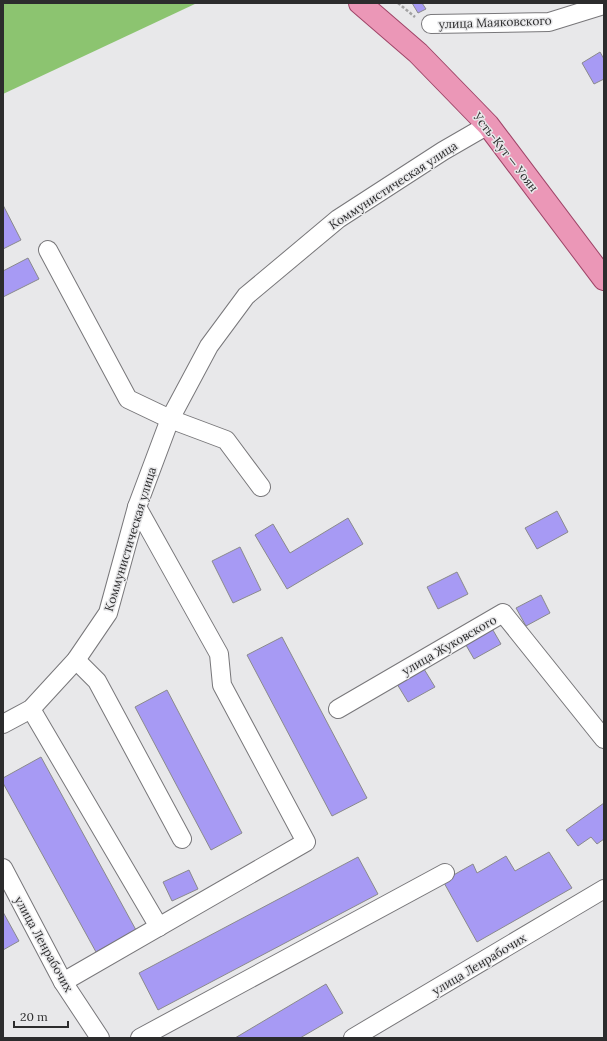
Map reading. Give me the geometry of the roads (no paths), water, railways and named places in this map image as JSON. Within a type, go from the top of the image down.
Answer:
[{"type":"main road","name":"Усть-Кут — Уоян","points":[[360,3],[418,53],[488,125],[604,279]]},
{"type":"street","name":"улица Маяковского","points":[[431,24],[549,22],[604,5]]},
{"type":"street","name":"Коммунистическая улица","points":[[3,724],[31,709],[76,660],[108,613],[137,507],[170,419],[209,346],[246,296],[338,219],[443,151],[488,125]]},
{"type":"street","points":[[48,250],[128,399],[170,419],[226,440],[261,487]]},
{"type":"street","points":[[63,982],[306,842],[222,685],[219,654],[137,507]]},
{"type":"street","name":"улица Жуковского","points":[[338,709],[503,613],[604,739]]},
{"type":"street","points":[[76,660],[97,682],[182,840]]},
{"type":"street","points":[[31,709],[159,927]]},
{"type":"street","name":"улица Ленрабочих","points":[[3,868],[63,982],[100,1038]]},
{"type":"street","points":[[140,1038],[445,873]]},
{"type":"street","name":"улица Ленрабочих","points":[[353,1038],[604,889]]}]
